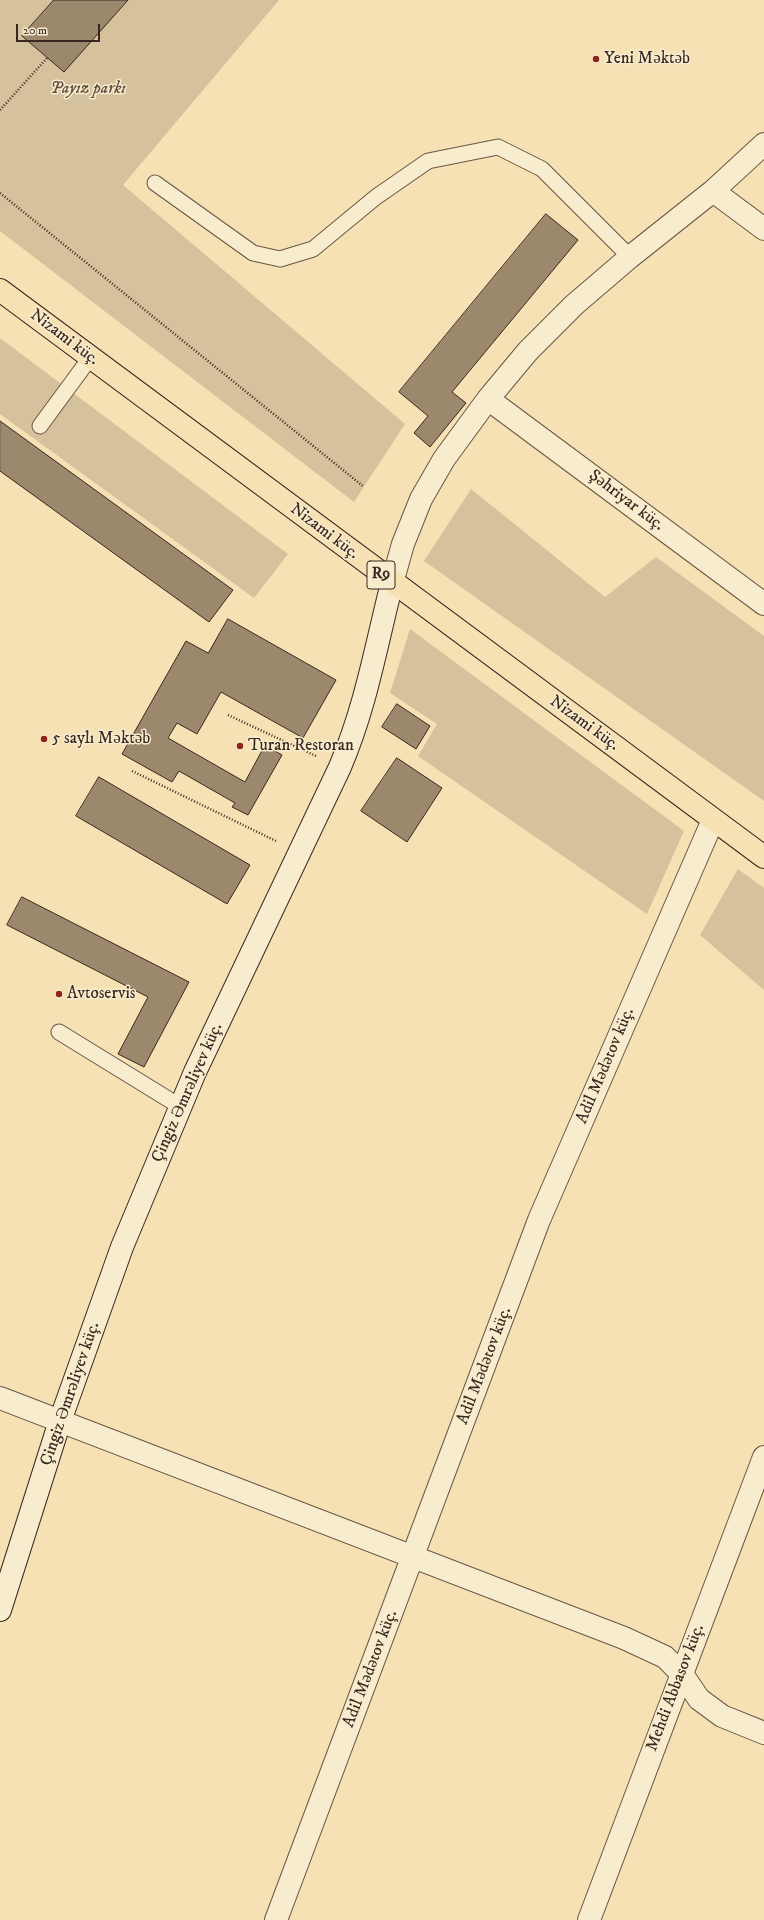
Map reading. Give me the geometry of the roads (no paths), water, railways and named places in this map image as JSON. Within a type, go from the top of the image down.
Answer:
[{"type":"highway","name":"Nizami küç.","points":[[0,290],[392,583],[764,857]]},
{"type":"street","name":"Çingiz Əmrəliyev küç.","points":[[0,1610],[60,1421],[122,1247],[195,1072],[340,767],[355,732],[366,697],[392,583],[403,544],[421,499],[444,459],[488,399],[528,351],[553,325],[630,257],[713,191],[764,144]]},
{"type":"street","points":[[713,191],[764,229]]},
{"type":"street","name":"Şəhriyar küç.","points":[[488,399],[764,604]]},
{"type":"street","name":"Adil Mədətov küç.","points":[[276,1920],[539,1220],[713,820]]},
{"type":"street","points":[[0,1398],[412,1558],[624,1638],[665,1657],[682,1674],[699,1699],[722,1716],[764,1733]]},
{"type":"street","name":"Mehdi Abbasov küç.","points":[[589,1920],[764,1457]]},
{"type":"lane","points":[[155,183],[253,253],[280,259],[313,249],[376,197],[428,161],[498,147],[542,169],[630,257]]},
{"type":"lane","points":[[40,426],[90,358]]},
{"type":"lane","points":[[59,1032],[181,1107]]},
{"type":"place","name":"Yeni Məktəb","points":[[596,59]]},
{"type":"place","name":"5 saylı Məktəb","points":[[44,739]]},
{"type":"place","name":"Turan Restoran","points":[[240,746]]},
{"type":"place","name":"Avtoservis","points":[[59,994]]},
{"type":"park label","name":"Payız parkı","points":[[88,89]]}]
